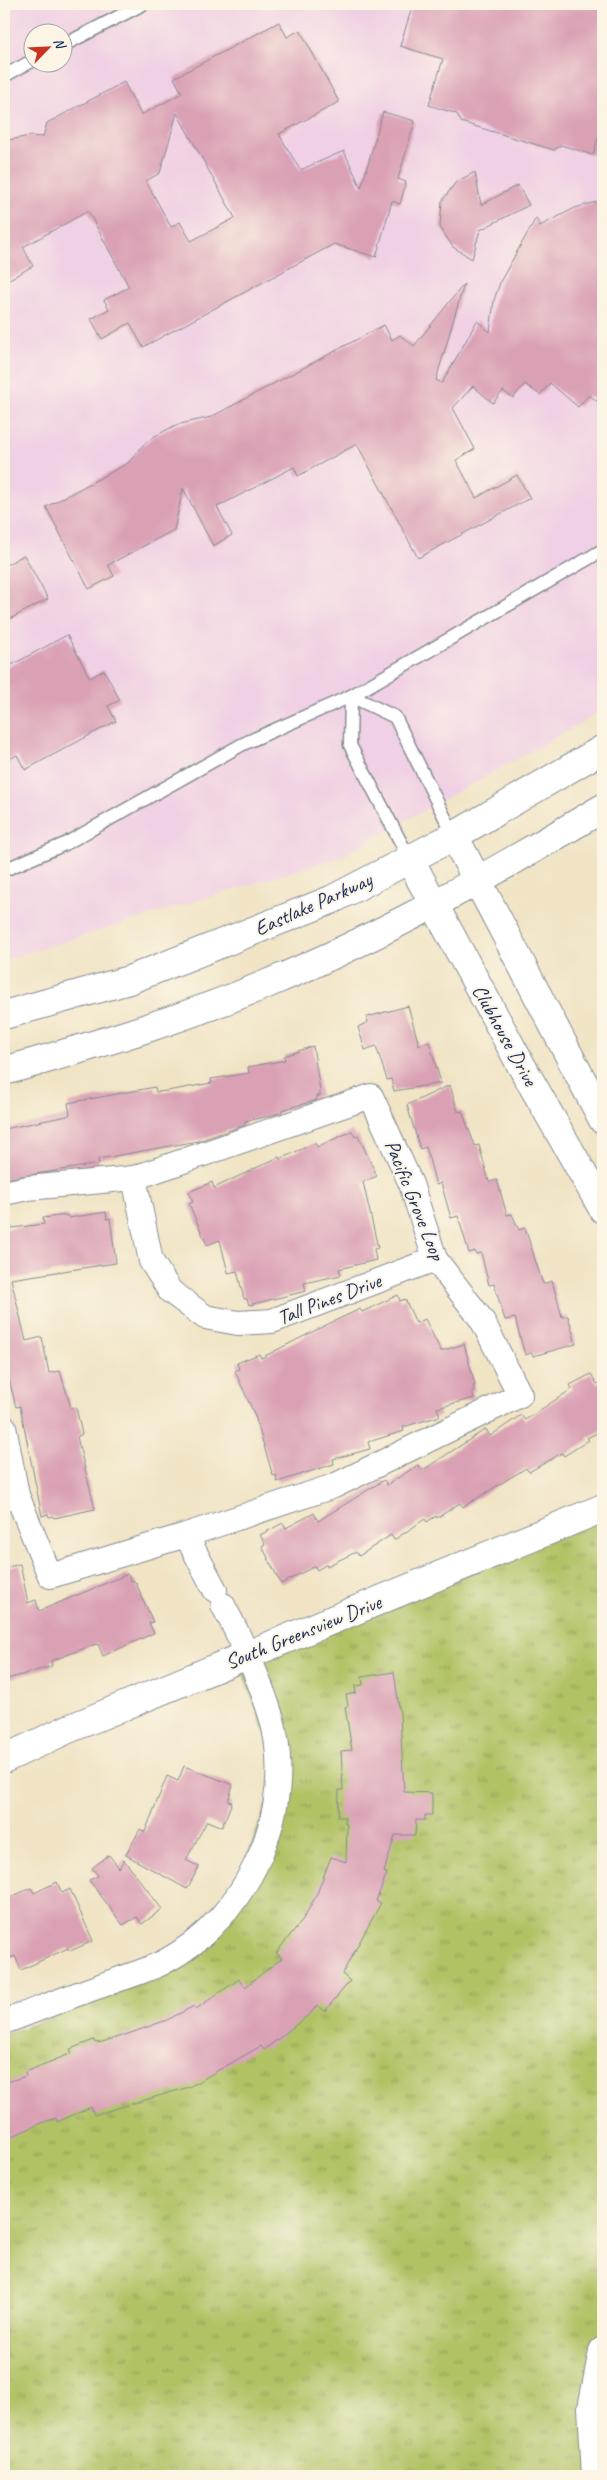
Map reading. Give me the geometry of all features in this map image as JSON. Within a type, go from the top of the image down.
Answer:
[{"type":"street","name":"Eastlake Parkway","points":[[4,1015],[129,980],[331,900],[454,836],[603,749]]},
{"type":"street","points":[[4,1072],[104,1043],[269,983],[477,882],[603,808]]},
{"type":"street","points":[[454,836],[603,1120]]},
{"type":"street","name":"Clubhouse Drive","points":[[410,860],[521,1065],[603,1209]]},
{"type":"street","name":"Pacific Grove Loop","points":[[4,1194],[28,1188],[134,1178],[372,1096],[411,1184],[435,1258],[482,1320],[520,1394],[334,1486],[186,1535],[50,1576],[17,1494],[4,1427]]},
{"type":"street","name":"Tall Pines Drive","points":[[134,1178],[151,1261],[170,1291],[205,1317],[238,1323],[272,1321],[435,1258]]},
{"type":"street","name":"South Greensview Drive","points":[[4,1759],[66,1730],[603,1508]]},
{"type":"street","points":[[4,2022],[164,1962],[201,1936],[235,1900],[251,1874],[265,1843],[276,1798],[278,1764],[271,1717],[249,1655],[186,1535]]},
{"type":"street","points":[[596,2476],[592,2408],[603,2351]]},
{"type":"lane","points":[[72,41],[143,4]]},
{"type":"lane","points":[[4,76],[22,66]]},
{"type":"lane","points":[[4,870],[65,844],[242,744],[350,696],[603,550]]},
{"type":"lane","points":[[350,696],[395,717],[454,836]]},
{"type":"lane","points":[[350,696],[350,745],[410,860]]},
{"type":"shaded area","points":[[4,4],[603,4],[603,708],[582,723],[340,857],[4,960]]},
{"type":"green space","points":[[603,1517],[603,2476],[4,2476],[4,2035],[164,1975],[221,1931],[279,1770],[242,1669]]},
{"type":"building","points":[[413,4],[603,4],[603,121],[593,155],[561,145],[554,150],[461,122],[457,114],[429,105],[443,59],[400,46]]},
{"type":"building","points":[[279,22],[287,37],[300,30],[339,102],[279,134],[300,170],[344,151],[361,188],[383,112],[415,121],[398,179],[406,182],[400,204],[392,201],[376,257],[334,244],[143,347],[130,323],[102,339],[91,319],[109,309],[104,300],[129,287],[88,211],[23,247],[33,266],[4,282],[4,141],[30,136],[43,137],[47,123],[124,82],[141,115],[182,93],[174,78]],"holes":[[[177,113],[235,218],[191,241],[180,222],[171,227],[146,181],[160,173]]]},
{"type":"building","points":[[475,172],[481,205],[518,185],[529,205],[480,230],[472,259],[453,247],[440,227],[442,201],[456,182]]},
{"type":"building","points":[[603,200],[603,406],[589,395],[578,407],[550,383],[540,395],[525,384],[513,398],[503,391],[493,403],[473,386],[453,408],[475,449],[456,460],[476,498],[517,475],[530,498],[418,558],[357,444],[298,476],[294,467],[217,507],[232,535],[213,546],[183,488],[174,530],[108,565],[114,576],[89,589],[46,507],[128,463],[143,445],[155,436],[176,425],[211,417],[384,325],[392,340],[400,335],[414,346],[464,284],[436,380],[442,383],[477,321],[490,332],[494,300],[501,280],[536,218],[540,226],[575,208]]},
{"type":"building","points":[[24,555],[48,599],[4,622],[4,566]]},
{"type":"building","points":[[67,635],[90,678],[104,670],[120,700],[108,706],[116,721],[25,770],[17,755],[4,762],[4,669]]},
{"type":"building","points":[[408,1006],[419,1045],[429,1042],[441,1083],[394,1091],[391,1079],[387,1080],[376,1046],[365,1050],[358,1027],[368,1022],[367,1017]]},
{"type":"building","points":[[313,1046],[320,1091],[320,1096],[317,1096],[317,1100],[282,1110],[282,1112],[270,1116],[245,1121],[245,1125],[198,1141],[98,1159],[99,1164],[4,1179],[4,1129],[67,1116],[70,1114],[68,1103],[155,1087],[156,1092],[212,1083],[211,1079],[249,1073],[248,1067],[285,1060],[284,1056]]},
{"type":"building","points":[[450,1085],[458,1112],[462,1111],[475,1146],[479,1145],[489,1182],[497,1180],[507,1215],[512,1214],[519,1230],[525,1228],[543,1284],[552,1281],[562,1317],[568,1316],[576,1344],[533,1356],[532,1353],[525,1355],[515,1318],[505,1320],[494,1284],[489,1285],[481,1253],[476,1254],[475,1251],[469,1253],[458,1216],[451,1218],[441,1183],[436,1185],[426,1147],[420,1149],[407,1105]]},
{"type":"building","points":[[352,1131],[355,1137],[358,1135],[377,1176],[363,1182],[378,1248],[374,1249],[376,1260],[339,1269],[341,1275],[304,1283],[306,1291],[249,1305],[247,1299],[244,1299],[237,1271],[228,1273],[220,1240],[207,1245],[189,1204],[193,1202],[189,1192],[212,1182],[214,1188],[279,1157],[280,1159],[315,1143],[317,1147]]},
{"type":"building","points":[[106,1212],[107,1219],[110,1218],[116,1263],[11,1279],[26,1341],[42,1337],[49,1373],[60,1371],[71,1408],[76,1407],[82,1434],[77,1437],[95,1509],[54,1518],[53,1516],[49,1517],[48,1514],[42,1516],[20,1406],[16,1407],[7,1370],[4,1371],[4,1229],[44,1224],[43,1218],[67,1215],[69,1218]]},
{"type":"building","points":[[398,1295],[400,1301],[405,1299],[416,1323],[425,1319],[441,1351],[464,1344],[475,1385],[473,1386],[475,1391],[472,1391],[474,1398],[437,1408],[440,1416],[403,1427],[404,1431],[368,1442],[370,1449],[333,1459],[334,1464],[277,1482],[276,1475],[273,1476],[255,1416],[235,1371],[239,1369],[237,1363],[259,1354],[261,1358],[360,1309],[362,1312]]},
{"type":"building","points":[[591,1374],[597,1384],[603,1380],[603,1430],[587,1438],[589,1440],[564,1456],[562,1453],[529,1472],[526,1468],[463,1507],[460,1503],[437,1518],[436,1516],[427,1522],[425,1519],[394,1540],[391,1535],[359,1556],[356,1552],[317,1570],[315,1566],[281,1584],[262,1546],[265,1544],[260,1535],[283,1523],[286,1528],[314,1513],[318,1521],[384,1480],[387,1485],[418,1465],[423,1470],[486,1429],[490,1436],[521,1415],[525,1420],[572,1389],[570,1385]]},
{"type":"building","points":[[20,1564],[28,1603],[36,1600],[39,1611],[128,1574],[131,1581],[133,1580],[136,1583],[153,1622],[149,1623],[154,1633],[103,1656],[98,1644],[93,1645],[51,1661],[52,1666],[4,1680],[4,1568]]},
{"type":"building","points":[[394,1672],[400,1714],[404,1792],[432,1793],[432,1815],[425,1815],[425,1820],[416,1820],[415,1835],[395,1835],[384,1872],[387,1873],[376,1901],[381,1903],[342,1974],[350,1981],[325,2011],[317,2005],[311,2013],[264,2050],[261,2046],[189,2087],[94,2115],[91,2107],[57,2122],[56,2118],[44,2122],[4,2140],[4,2083],[26,2076],[25,2072],[72,2053],[70,2049],[94,2040],[95,2043],[102,2042],[128,2034],[167,2020],[194,2006],[196,2009],[239,1979],[245,1987],[282,1958],[276,1953],[303,1919],[316,1896],[331,1857],[346,1862],[347,1824],[345,1823],[345,1817],[338,1817],[339,1790],[343,1790],[341,1751],[352,1750],[345,1707],[348,1706],[346,1695],[356,1693],[355,1686],[363,1685],[362,1677]]},
{"type":"building","points":[[184,1766],[233,1785],[228,1801],[232,1802],[222,1827],[207,1821],[186,1860],[199,1867],[187,1889],[126,1855],[140,1829],[145,1832],[167,1776],[178,1781]]},
{"type":"building","points":[[109,1855],[119,1868],[124,1860],[162,1909],[142,1924],[137,1917],[123,1925],[89,1880],[98,1876],[92,1868]]},
{"type":"building","points":[[57,1882],[62,1893],[70,1889],[93,1941],[70,1951],[68,1948],[21,1970],[15,1956],[4,1961],[4,1900],[31,1888],[34,1893]]}]
